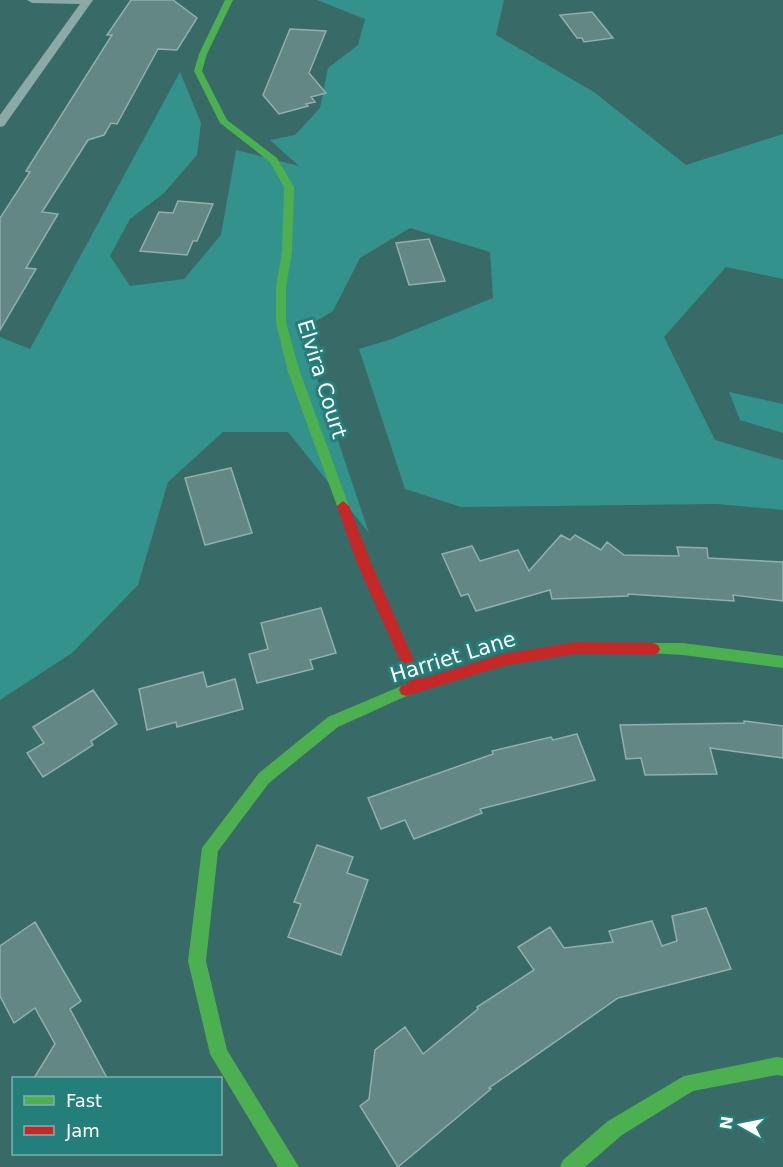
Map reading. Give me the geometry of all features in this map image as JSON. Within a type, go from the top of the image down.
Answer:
[{"type":"street","points":[[32,0],[88,1]]},
{"type":"street","name":"Elvira Court","points":[[229,0],[203,54],[198,71],[207,94],[223,121],[274,160],[289,187],[287,252],[281,287],[281,323],[294,372],[364,563],[418,685]]},
{"type":"street","points":[[0,123],[88,1]]},
{"type":"street","name":"Harriet Lane","points":[[289,1167],[219,1054],[197,961],[210,848],[264,778],[333,722],[418,685],[504,660],[576,648],[683,649],[783,662]]},
{"type":"street","points":[[570,1167],[615,1128],[690,1082],[777,1066],[783,1067]]},
{"type":"green space","points":[[317,0],[504,0],[496,35],[594,92],[686,165],[783,134],[783,279],[726,267],[664,337],[715,440],[783,460],[783,510],[716,504],[461,507],[405,489],[359,349],[389,340],[493,298],[490,252],[410,228],[360,258],[333,311],[301,330],[369,533],[288,432],[223,432],[168,482],[138,585],[72,653],[0,700],[0,337],[30,349],[180,72],[201,123],[197,155],[164,193],[130,219],[110,256],[130,286],[184,279],[221,235],[236,150],[299,166],[270,140],[295,135],[320,108],[328,68],[358,45],[365,19]]},
{"type":"green space","points":[[729,392],[783,404],[783,433],[740,420]]},
{"type":"building","points":[[131,0],[173,0],[197,18],[177,50],[158,49],[117,124],[111,123],[104,135],[88,140],[42,212],[58,214],[26,268],[36,269],[0,330],[0,218],[30,172],[26,171],[112,35],[107,35]]},
{"type":"building","points":[[592,12],[613,38],[584,42],[582,38],[577,38],[560,15]]},
{"type":"building","points":[[290,29],[326,31],[309,73],[326,93],[311,97],[315,102],[306,104],[308,106],[279,114],[263,95]]},
{"type":"building","points":[[178,201],[213,204],[197,241],[193,241],[187,255],[140,251],[159,212],[173,213]]},
{"type":"building","points":[[429,239],[445,281],[409,285],[396,243]]},
{"type":"building","points":[[231,468],[252,533],[205,545],[185,478]]},
{"type":"building","points":[[561,535],[570,540],[575,535],[601,550],[607,542],[624,555],[679,556],[677,547],[707,548],[708,558],[783,562],[783,601],[733,595],[734,601],[628,594],[628,596],[552,599],[550,590],[476,611],[468,594],[461,596],[442,554],[472,546],[480,561],[518,550],[529,571]]},
{"type":"building","points":[[321,608],[336,653],[310,660],[313,669],[257,683],[249,654],[268,649],[261,623]]},
{"type":"building","points":[[203,672],[207,687],[235,679],[243,709],[177,727],[176,722],[147,730],[139,689]]},
{"type":"building","points":[[93,690],[117,724],[91,741],[93,745],[43,777],[27,753],[44,743],[33,727]]},
{"type":"building","points":[[744,721],[783,726],[783,758],[710,748],[717,774],[645,775],[641,758],[626,759],[620,725],[744,723]]},
{"type":"building","points":[[577,734],[595,780],[480,809],[482,813],[414,839],[405,820],[381,829],[368,798],[493,754],[492,751],[551,737],[553,740]]},
{"type":"building","points":[[317,845],[353,857],[347,873],[368,880],[341,955],[288,937],[301,904],[294,902]]},
{"type":"building","points":[[706,908],[731,969],[618,998],[489,1088],[491,1089],[398,1167],[360,1106],[369,1099],[375,1050],[405,1027],[423,1054],[478,1009],[477,1007],[534,970],[518,947],[550,927],[564,948],[613,942],[609,931],[652,921],[662,946],[677,941],[672,916]]},
{"type":"building","points":[[35,922],[81,1001],[70,1009],[106,1077],[35,1077],[55,1044],[35,1008],[14,1023],[0,996],[0,946]]},
{"type":"traffic: fast","points":[[229,0],[203,54],[198,71],[223,121],[274,160],[289,187],[287,252],[281,287],[281,323],[294,372],[343,506]]},
{"type":"traffic: fast","points":[[653,649],[683,649],[783,662]]},
{"type":"traffic: fast","points":[[289,1167],[219,1054],[197,961],[210,848],[264,778],[333,722],[406,690]]},
{"type":"traffic: fast","points":[[570,1167],[615,1128],[690,1082],[777,1066],[783,1067]]},
{"type":"traffic: jam","points":[[343,506],[364,563],[418,685]]},
{"type":"traffic: jam","points":[[406,690],[504,660],[576,648],[653,649]]}]
